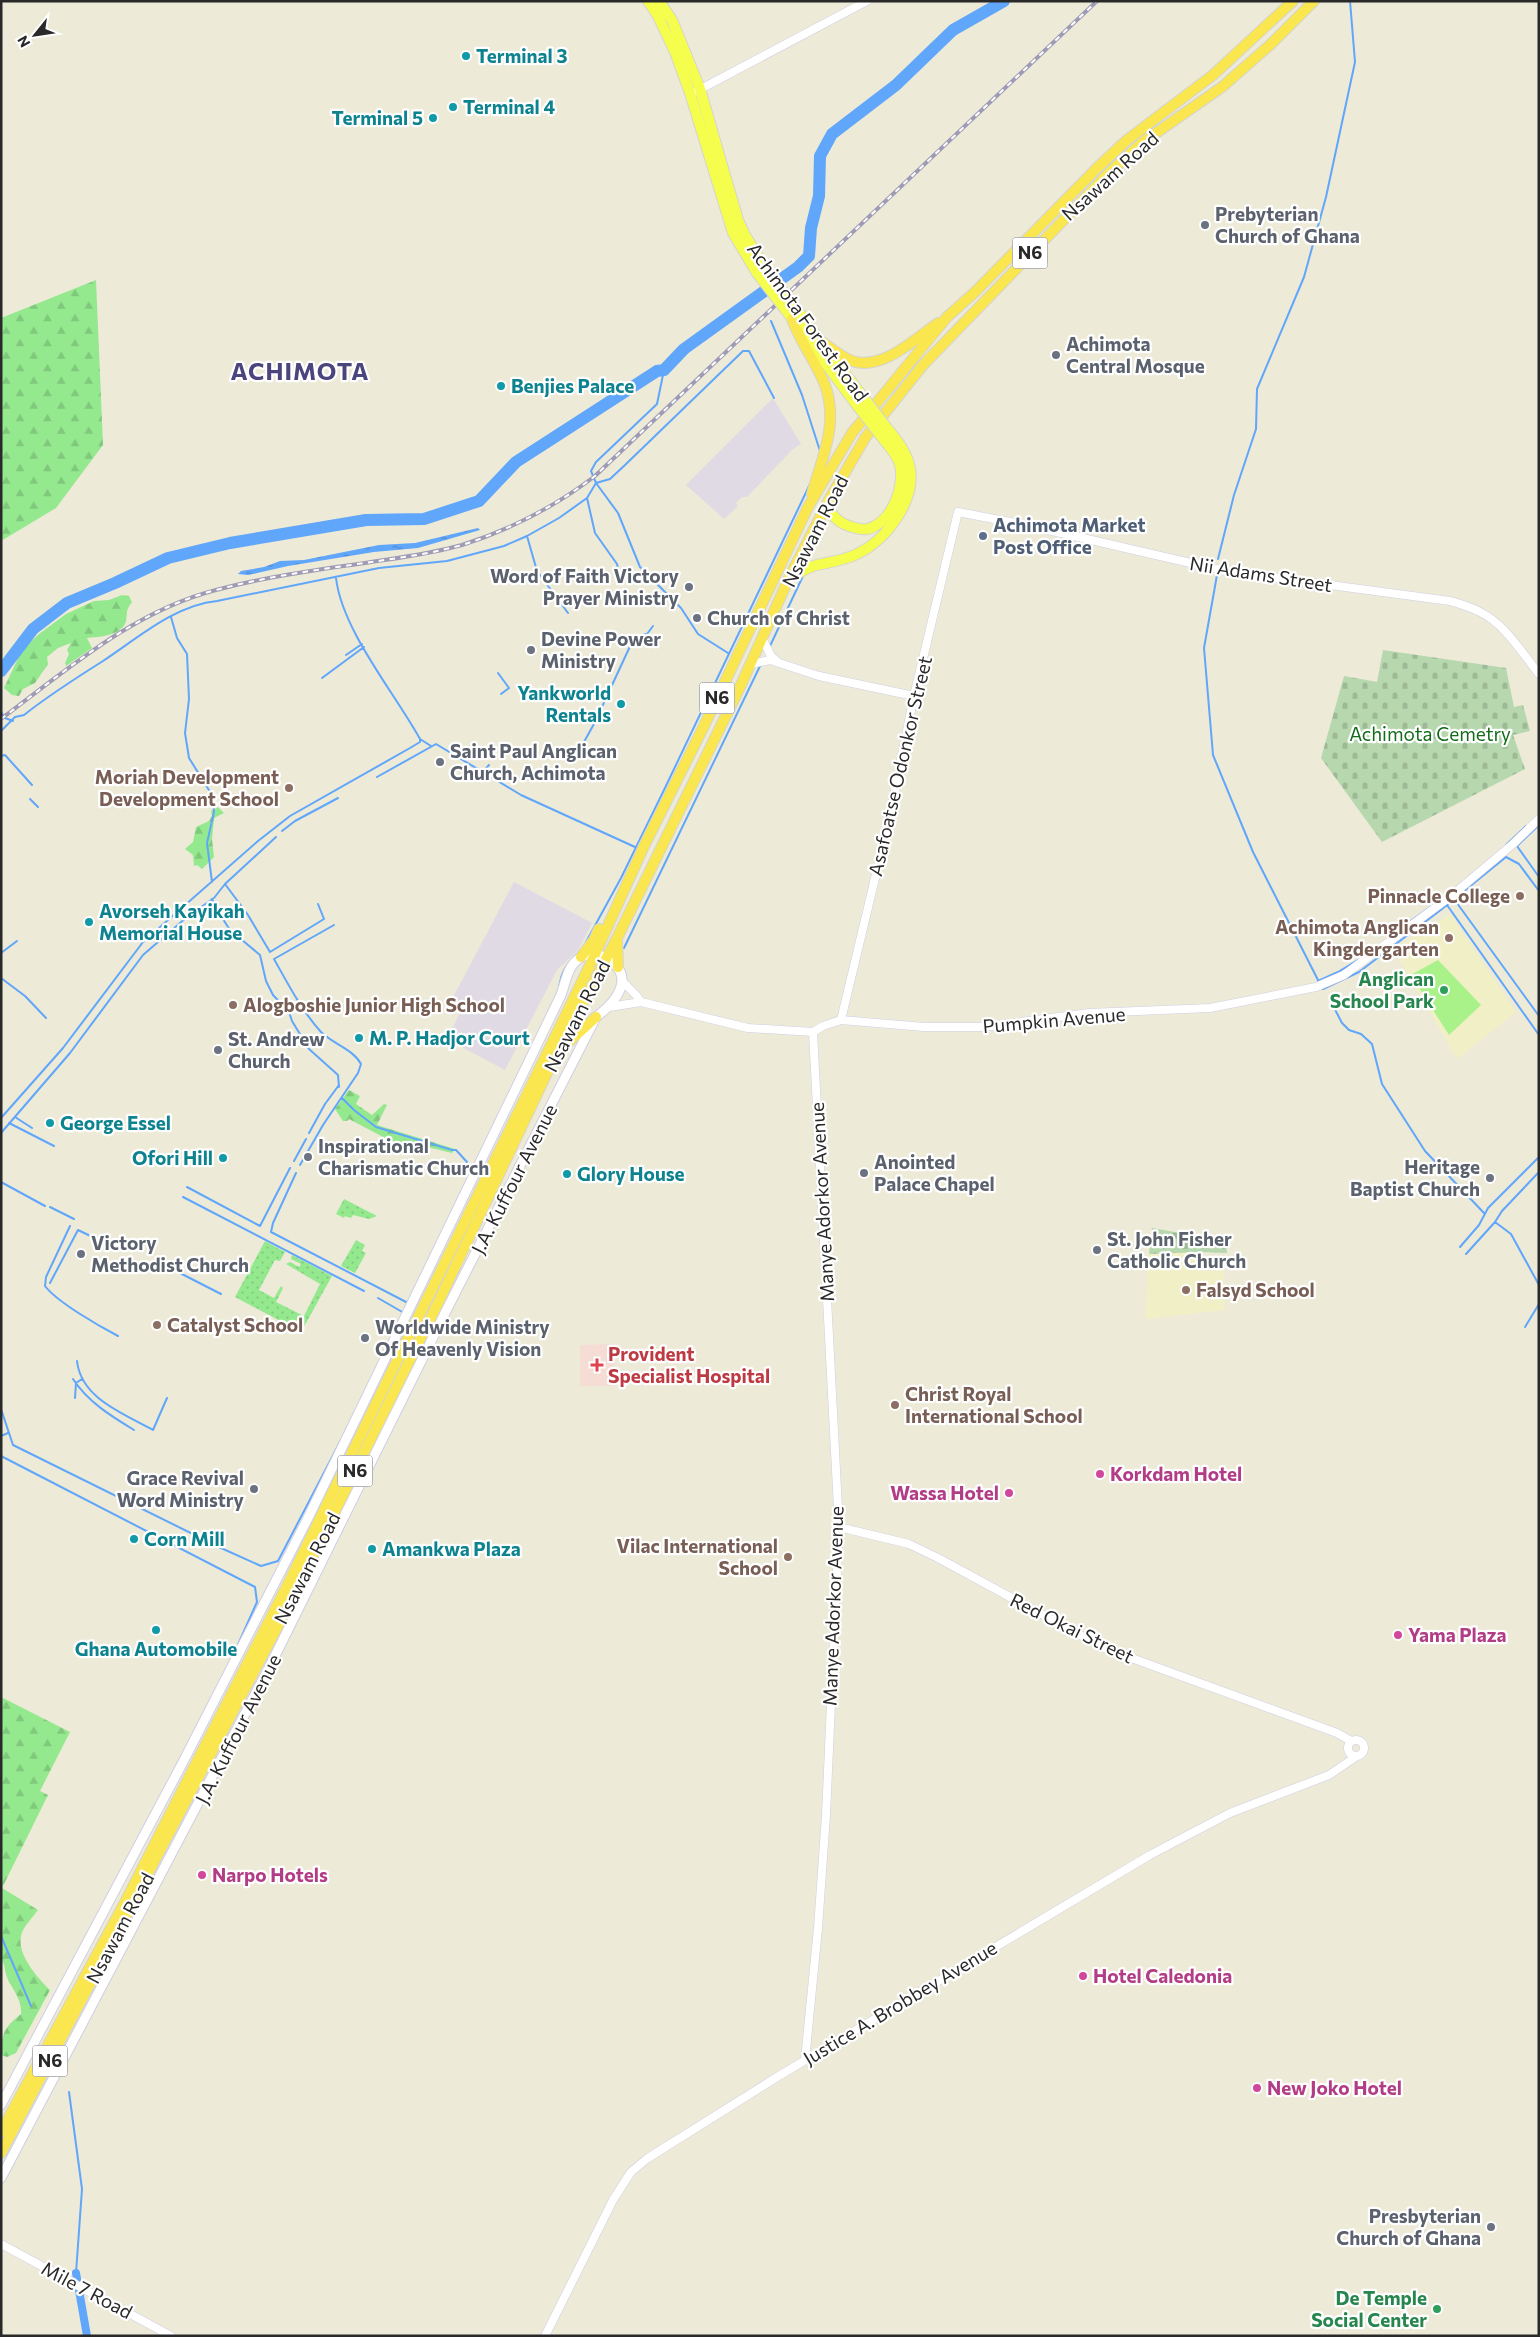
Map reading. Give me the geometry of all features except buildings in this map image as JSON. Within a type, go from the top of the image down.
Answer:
[{"type":"highway","name":"Nsawam Road","points":[[1,2153],[295,1570],[596,953],[625,888],[808,507],[852,433],[947,317],[975,292],[1127,140],[1213,75],[1294,1]]},
{"type":"highway","name":"Nsawam Road","points":[[1,2132],[95,1967],[282,1620],[429,1321],[555,1056],[618,938],[763,640],[789,578],[829,500],[865,438],[899,393],[983,301],[1062,220],[1143,142],[1222,87],[1271,44],[1314,1]]},
{"type":"highway","points":[[1213,75],[1222,87]]},
{"type":"highway","points":[[822,342],[850,360],[868,362],[887,357],[947,317]]},
{"type":"highway","points":[[792,319],[825,385],[831,415],[830,434],[826,451],[808,507]]},
{"type":"highway","points":[[581,956],[594,940],[602,922],[625,888]]},
{"type":"highway","points":[[618,938],[618,967]]},
{"type":"highway","points":[[555,1056],[573,1036],[596,1017]]},
{"type":"main road","name":"Achimota Forest Road","points":[[648,1],[695,91]]},
{"type":"main road","name":"Achimota Forest Road","points":[[659,1],[672,20],[738,220],[761,270],[788,306],[822,342],[859,401]]},
{"type":"main road","name":"Achimota Forest Road","points":[[788,306],[792,319],[884,432],[905,453],[911,476],[906,498],[895,520],[880,538],[858,554],[812,567],[789,578]]},
{"type":"main road","name":"Achimota Forest Road","points":[[829,500],[829,509],[835,518],[852,527],[867,529],[882,520],[894,501],[902,479],[896,456],[884,432]]},
{"type":"main road","points":[[581,956],[596,953],[607,957],[618,967],[623,982]]},
{"type":"main road","name":"J.A. Kuffour Avenue","points":[[1,2105],[183,1762],[308,1518],[561,995],[567,972],[581,956]]},
{"type":"main road","name":"J.A. Kuffour Avenue","points":[[1,2178],[268,1670],[448,1307],[596,1017],[618,996],[623,982]]},
{"type":"street","points":[[695,91],[867,1]]},
{"type":"street","name":"Nii Adams Street","points":[[958,512],[1035,527],[1225,571],[1450,601],[1480,612],[1492,620],[1539,674]]},
{"type":"street","name":"Asafoatse Odonkor Street","points":[[841,1020],[889,820],[914,696],[958,512]]},
{"type":"street","points":[[763,640],[771,656],[779,663]]},
{"type":"street","points":[[751,664],[764,660],[819,676],[914,696]]},
{"type":"street","name":"Pumpkin Avenue","points":[[813,1032],[823,1026],[841,1020],[924,1027],[984,1028],[1089,1013],[1210,1008],[1316,987],[1344,975],[1450,896],[1513,844],[1539,819]]},
{"type":"street","points":[[623,982],[641,1002]]},
{"type":"street","points":[[608,1007],[641,1002],[748,1028],[813,1032]]},
{"type":"street","name":"Manye Adorkor Avenue","points":[[804,2060],[818,1928],[826,1815],[839,1527],[813,1032]]},
{"type":"street","name":"Red Okai Street","points":[[839,1527],[909,1544],[1104,1648],[1338,1733],[1349,1746]]},
{"type":"street","points":[[1342,1764],[1349,1746],[1359,1740],[1364,1746],[1362,1753],[1357,1756],[1352,1755],[1349,1746]]},
{"type":"street","name":"Justice A. Brobbey Avenue","points":[[545,2336],[607,2211],[630,2172],[648,2158],[804,2060],[878,2018],[1018,1932],[1184,1836],[1263,1800],[1322,1778],[1357,1756]]},
{"type":"street","name":"Mile 7 Road","points":[[2,2245],[171,2336]]},
{"type":"shaded area","points":[[773,398],[801,444],[793,449],[747,497],[742,497],[736,503],[738,506],[724,519],[686,485]]},
{"type":"shaded area","points":[[514,882],[592,923],[578,950],[557,970],[505,1070],[447,1039],[462,1009],[450,1003]]},
{"type":"shaded area","points":[[1450,914],[1516,1012],[1457,1059],[1393,949]]},
{"type":"shaded area","name":"Falsyd School","points":[[1200,1252],[1202,1271],[1223,1270],[1225,1310],[1145,1319],[1149,1254]]},
{"type":"shaded area","name":"Provident Specialist Hospital","points":[[615,1344],[614,1386],[580,1386],[580,1345]]},
{"type":"green space","points":[[96,280],[103,445],[56,508],[1,541],[1,318]]},
{"type":"green space","points":[[122,595],[129,596],[132,602],[124,626],[120,630],[109,635],[87,638],[92,648],[66,666],[65,663],[69,654],[67,650],[71,643],[58,648],[47,657],[48,664],[35,683],[23,689],[19,696],[12,695],[4,688],[22,650],[39,634],[66,614],[94,601],[109,600]]},
{"type":"green space","name":"Achimota Cemetry","points":[[1383,650],[1506,668],[1514,707],[1523,705],[1530,731],[1513,735],[1525,769],[1382,842],[1321,758],[1344,676],[1377,682]]},
{"type":"green space","points":[[218,807],[224,813],[214,818],[212,839],[214,857],[202,869],[197,865],[194,866],[193,855],[185,849],[193,842],[196,827],[209,821],[212,816],[211,811]]},
{"type":"green space","name":"Anglican School Park","points":[[1438,960],[1481,1005],[1449,1035],[1411,975]]},
{"type":"green space","points":[[349,1090],[360,1096],[356,1104],[372,1115],[384,1104],[387,1105],[377,1125],[455,1149],[452,1153],[423,1146],[421,1151],[387,1139],[349,1119],[343,1121],[335,1109]]},
{"type":"green space","points":[[344,1199],[377,1216],[369,1219],[353,1215],[351,1218],[345,1216],[344,1218],[336,1214]]},
{"type":"green space","points":[[1152,1228],[1226,1241],[1227,1253],[1149,1254]]},
{"type":"green space","points":[[356,1240],[365,1245],[362,1251],[366,1253],[355,1273],[341,1266]]},
{"type":"green space","points":[[265,1241],[285,1252],[280,1261],[275,1260],[259,1290],[274,1298],[281,1286],[283,1288],[276,1302],[304,1316],[320,1284],[286,1264],[290,1262],[299,1267],[301,1264],[291,1259],[292,1255],[332,1276],[301,1332],[235,1297]]},
{"type":"green space","points":[[1,1697],[70,1732],[40,1791],[48,1795],[2,1888],[38,1910],[23,1930],[21,1936],[22,1951],[29,1966],[50,1990],[16,2053],[7,2057],[1,2055],[3,2037],[7,2027],[21,2014],[21,2008],[1,1959]]},
{"type":"water","points":[[478,528],[480,530],[418,548],[374,552],[288,566],[248,575],[238,574],[241,571],[264,567],[280,561],[304,560],[379,545],[415,543]]},
{"type":"waterway","points":[[1,671],[33,629],[67,603],[168,558],[230,543],[366,520],[424,519],[479,501],[516,462],[657,371],[664,370],[684,349],[798,267],[809,256],[811,228],[819,196],[820,156],[832,134],[896,85],[953,30],[1004,1]]},
{"type":"waterway","points":[[1218,559],[1234,495],[1256,429],[1257,389],[1304,277],[1326,197],[1355,62],[1350,1]]},
{"type":"waterway","points":[[771,321],[802,395],[820,451]]},
{"type":"waterway","points":[[728,653],[698,634],[681,608],[640,567],[618,513],[596,483],[610,479],[743,351],[749,351],[774,398]]},
{"type":"waterway","points":[[1,731],[15,717],[24,715],[143,633],[186,609],[201,604],[379,568],[447,561],[504,546],[527,536],[559,518],[587,498],[596,483],[591,471],[596,462],[657,404],[664,370]]},
{"type":"waterway","points":[[586,942],[621,878],[810,484]]},
{"type":"waterway","points":[[587,498],[595,533],[617,564],[621,583]]},
{"type":"waterway","points":[[527,536],[537,571],[568,613]]},
{"type":"waterway","points":[[1217,575],[1204,648],[1213,755],[1253,852],[1319,982]]},
{"type":"waterway","points":[[770,646],[803,576]]},
{"type":"waterway","points":[[336,578],[340,598],[358,639],[420,739],[431,746]]},
{"type":"waterway","points":[[171,617],[177,638],[187,654],[189,699],[185,733],[189,758],[212,795],[214,812],[207,843],[212,882]]},
{"type":"waterway","points":[[580,749],[594,724],[632,642],[638,641],[653,626]]},
{"type":"waterway","points":[[346,655],[362,644]]},
{"type":"waterway","points":[[322,678],[364,647]]},
{"type":"waterway","points":[[624,948],[761,664]]},
{"type":"waterway","points":[[498,673],[509,688],[501,694]]},
{"type":"waterway","points":[[5,718],[13,721]]},
{"type":"waterway","points":[[1,1118],[63,1048],[143,942],[258,841],[290,816],[410,748],[420,742],[420,739]]},
{"type":"waterway","points":[[377,777],[436,744],[521,795],[635,847]]},
{"type":"waterway","points":[[1,756],[5,755],[32,785]]},
{"type":"waterway","points":[[483,772],[489,765]]},
{"type":"waterway","points":[[282,831],[295,821],[338,798]]},
{"type":"waterway","points":[[30,799],[38,807]]},
{"type":"waterway","points":[[1539,825],[1517,846],[1539,877]]},
{"type":"waterway","points":[[1506,845],[1526,826]]},
{"type":"waterway","points":[[276,837],[225,884],[248,915],[270,952],[324,919],[318,904]]},
{"type":"waterway","points":[[1322,987],[1323,989],[1359,972],[1442,909],[1506,857],[1519,864],[1539,891]]},
{"type":"waterway","points":[[1,1133],[70,1053],[143,955],[187,917],[214,898],[225,884]]},
{"type":"waterway","points":[[1408,923],[1451,892]]},
{"type":"waterway","points":[[212,899],[230,930],[260,955],[266,981],[273,995],[289,1012],[292,1021],[309,1049],[338,1075],[339,1087]]},
{"type":"waterway","points":[[1454,899],[1539,1016]]},
{"type":"waterway","points":[[1447,905],[1539,1035]]},
{"type":"waterway","points":[[300,1165],[323,1125],[358,1073],[361,1064],[353,1054],[326,1036],[314,1024],[274,959],[334,925]]},
{"type":"waterway","points":[[1,953],[17,941]]},
{"type":"waterway","points":[[559,988],[565,969],[577,954]]},
{"type":"waterway","points":[[1318,981],[1358,960]]},
{"type":"waterway","points":[[1,978],[25,996],[46,1018]]},
{"type":"waterway","points":[[1330,1000],[1342,1023],[1349,1030],[1361,1034],[1372,1044],[1382,1084],[1425,1151],[1484,1213]]},
{"type":"waterway","points":[[309,1133],[325,1104],[339,1085]]},
{"type":"waterway","points":[[342,1098],[376,1127],[456,1150],[467,1162]]},
{"type":"waterway","points":[[15,1117],[32,1128]]},
{"type":"waterway","points":[[9,1123],[54,1146]]},
{"type":"waterway","points":[[294,1161],[306,1139]]},
{"type":"waterway","points":[[1460,1247],[1479,1225],[1488,1208],[1539,1157]]},
{"type":"waterway","points":[[187,1187],[260,1226],[290,1168]]},
{"type":"waterway","points":[[1466,1254],[1495,1222],[1502,1211],[1539,1172]]},
{"type":"waterway","points":[[296,1173],[273,1223],[271,1232],[408,1303]]},
{"type":"waterway","points":[[1,1182],[45,1206]]},
{"type":"waterway","points":[[183,1197],[364,1291]]},
{"type":"waterway","points":[[50,1207],[74,1219]]},
{"type":"waterway","points":[[1495,1222],[1511,1234],[1539,1285]]},
{"type":"waterway","points":[[70,1226],[46,1277],[45,1286],[68,1306],[118,1336]]},
{"type":"waterway","points":[[50,1283],[78,1230],[109,1245]]},
{"type":"waterway","points":[[176,1271],[221,1294]]},
{"type":"waterway","points":[[378,1298],[404,1313]]},
{"type":"waterway","points":[[1525,1327],[1539,1304]]},
{"type":"waterway","points":[[77,1361],[80,1374],[95,1395],[106,1404],[153,1430],[167,1398]]},
{"type":"waterway","points":[[73,1379],[93,1402],[134,1430]]},
{"type":"waterway","points":[[75,1398],[76,1383],[82,1379]]},
{"type":"waterway","points":[[1,1409],[13,1445],[261,1566],[278,1561],[341,1440]]},
{"type":"waterway","points":[[1,1436],[8,1433]]},
{"type":"waterway","points":[[1,1456],[255,1587],[257,1602],[232,1658]]},
{"type":"waterway","points":[[1,1936],[31,2006]]},
{"type":"waterway","points":[[69,2092],[82,2189],[76,2273]]},
{"type":"waterway","points":[[76,2273],[87,2336]]},
{"type":"railway","points":[[1,719],[103,644],[157,612],[186,600],[234,585],[309,571],[414,556],[462,545],[532,516],[580,487],[595,476],[1097,1]]},
{"type":"place","name":"Terminal 3","points":[[466,56]]},
{"type":"place","name":"Terminal 4","points":[[453,107]]},
{"type":"place","name":"Terminal 5","points":[[433,118]]},
{"type":"place","name":"Prebyterian Church of Ghana","points":[[1205,225]]},
{"type":"place","name":"Achimota Central Mosque","points":[[1056,355]]},
{"type":"place","name":"Benjies Palace","points":[[501,386]]},
{"type":"place","name":"Achimota Market Post Office","points":[[983,536]]},
{"type":"place","name":"Word of Faith Victory Prayer Ministry","points":[[689,587]]},
{"type":"place","name":"Church of Christ","points":[[697,618]]},
{"type":"place","name":"Devine Power Ministry","points":[[531,650]]},
{"type":"place","name":"Yankworld Rentals","points":[[621,704]]},
{"type":"place","name":"Saint Paul Anglican Church, Achimota","points":[[440,762]]},
{"type":"place","name":"Moriah Development Development School","points":[[289,788]]},
{"type":"place","name":"Pinnacle College","points":[[1520,896]]},
{"type":"place","name":"Avorseh Kayikah Memorial House","points":[[89,922]]},
{"type":"place","name":"Achimota Anglican Kingdergarten","points":[[1449,938]]},
{"type":"place","name":"Anglican School Park","points":[[1444,990]]},
{"type":"place","name":"Alogboshie Junior High School","points":[[233,1005]]},
{"type":"place","name":"M. P. Hadjor Court","points":[[359,1038]]},
{"type":"place","name":"St. Andrew Church","points":[[218,1050]]},
{"type":"place","name":"George Essel","points":[[50,1123]]},
{"type":"place","name":"Inspirational Charismatic Church","points":[[308,1157]]},
{"type":"place","name":"Ofori Hill","points":[[223,1158]]},
{"type":"place","name":"Anointed Palace Chapel","points":[[864,1173]]},
{"type":"place","name":"Glory House","points":[[567,1174]]},
{"type":"place","name":"Heritage Baptist Church","points":[[1490,1178]]},
{"type":"place","name":"St. John Fisher Catholic Church","points":[[1097,1250]]},
{"type":"place","name":"Victory Methodist Church","points":[[81,1254]]},
{"type":"place","name":"Falsyd School","points":[[1186,1290]]},
{"type":"place","name":"Catalyst School","points":[[157,1325]]},
{"type":"place","name":"Worldwide Ministry Of Heavenly Vision","points":[[365,1338]]},
{"type":"place","name":"Provident Specialist Hospital","points":[[597,1365]]},
{"type":"place","name":"Christ Royal International School","points":[[895,1405]]},
{"type":"place","name":"Korkdam Hotel","points":[[1100,1474]]},
{"type":"place","name":"Grace Revival Word Ministry","points":[[254,1489]]},
{"type":"place","name":"Wassa Hotel","points":[[1009,1493]]},
{"type":"place","name":"Corn Mill","points":[[134,1539]]},
{"type":"place","name":"Amankwa Plaza","points":[[372,1549]]},
{"type":"place","name":"Vilac International School","points":[[788,1557]]},
{"type":"place","name":"Ghana Automobile","points":[[156,1630]]},
{"type":"place","name":"Yama Plaza","points":[[1398,1635]]},
{"type":"place","name":"Narpo Hotels","points":[[202,1875]]},
{"type":"place","name":"Hotel Caledonia","points":[[1083,1976]]},
{"type":"place","name":"New Joko Hotel","points":[[1257,2088]]},
{"type":"place","name":"Presbyterian Church of Ghana","points":[[1491,2227]]},
{"type":"place","name":"De Temple Social Center","points":[[1437,2309]]},
{"type":"district","name":"ACHIMOTA","points":[[300,372]]}]
